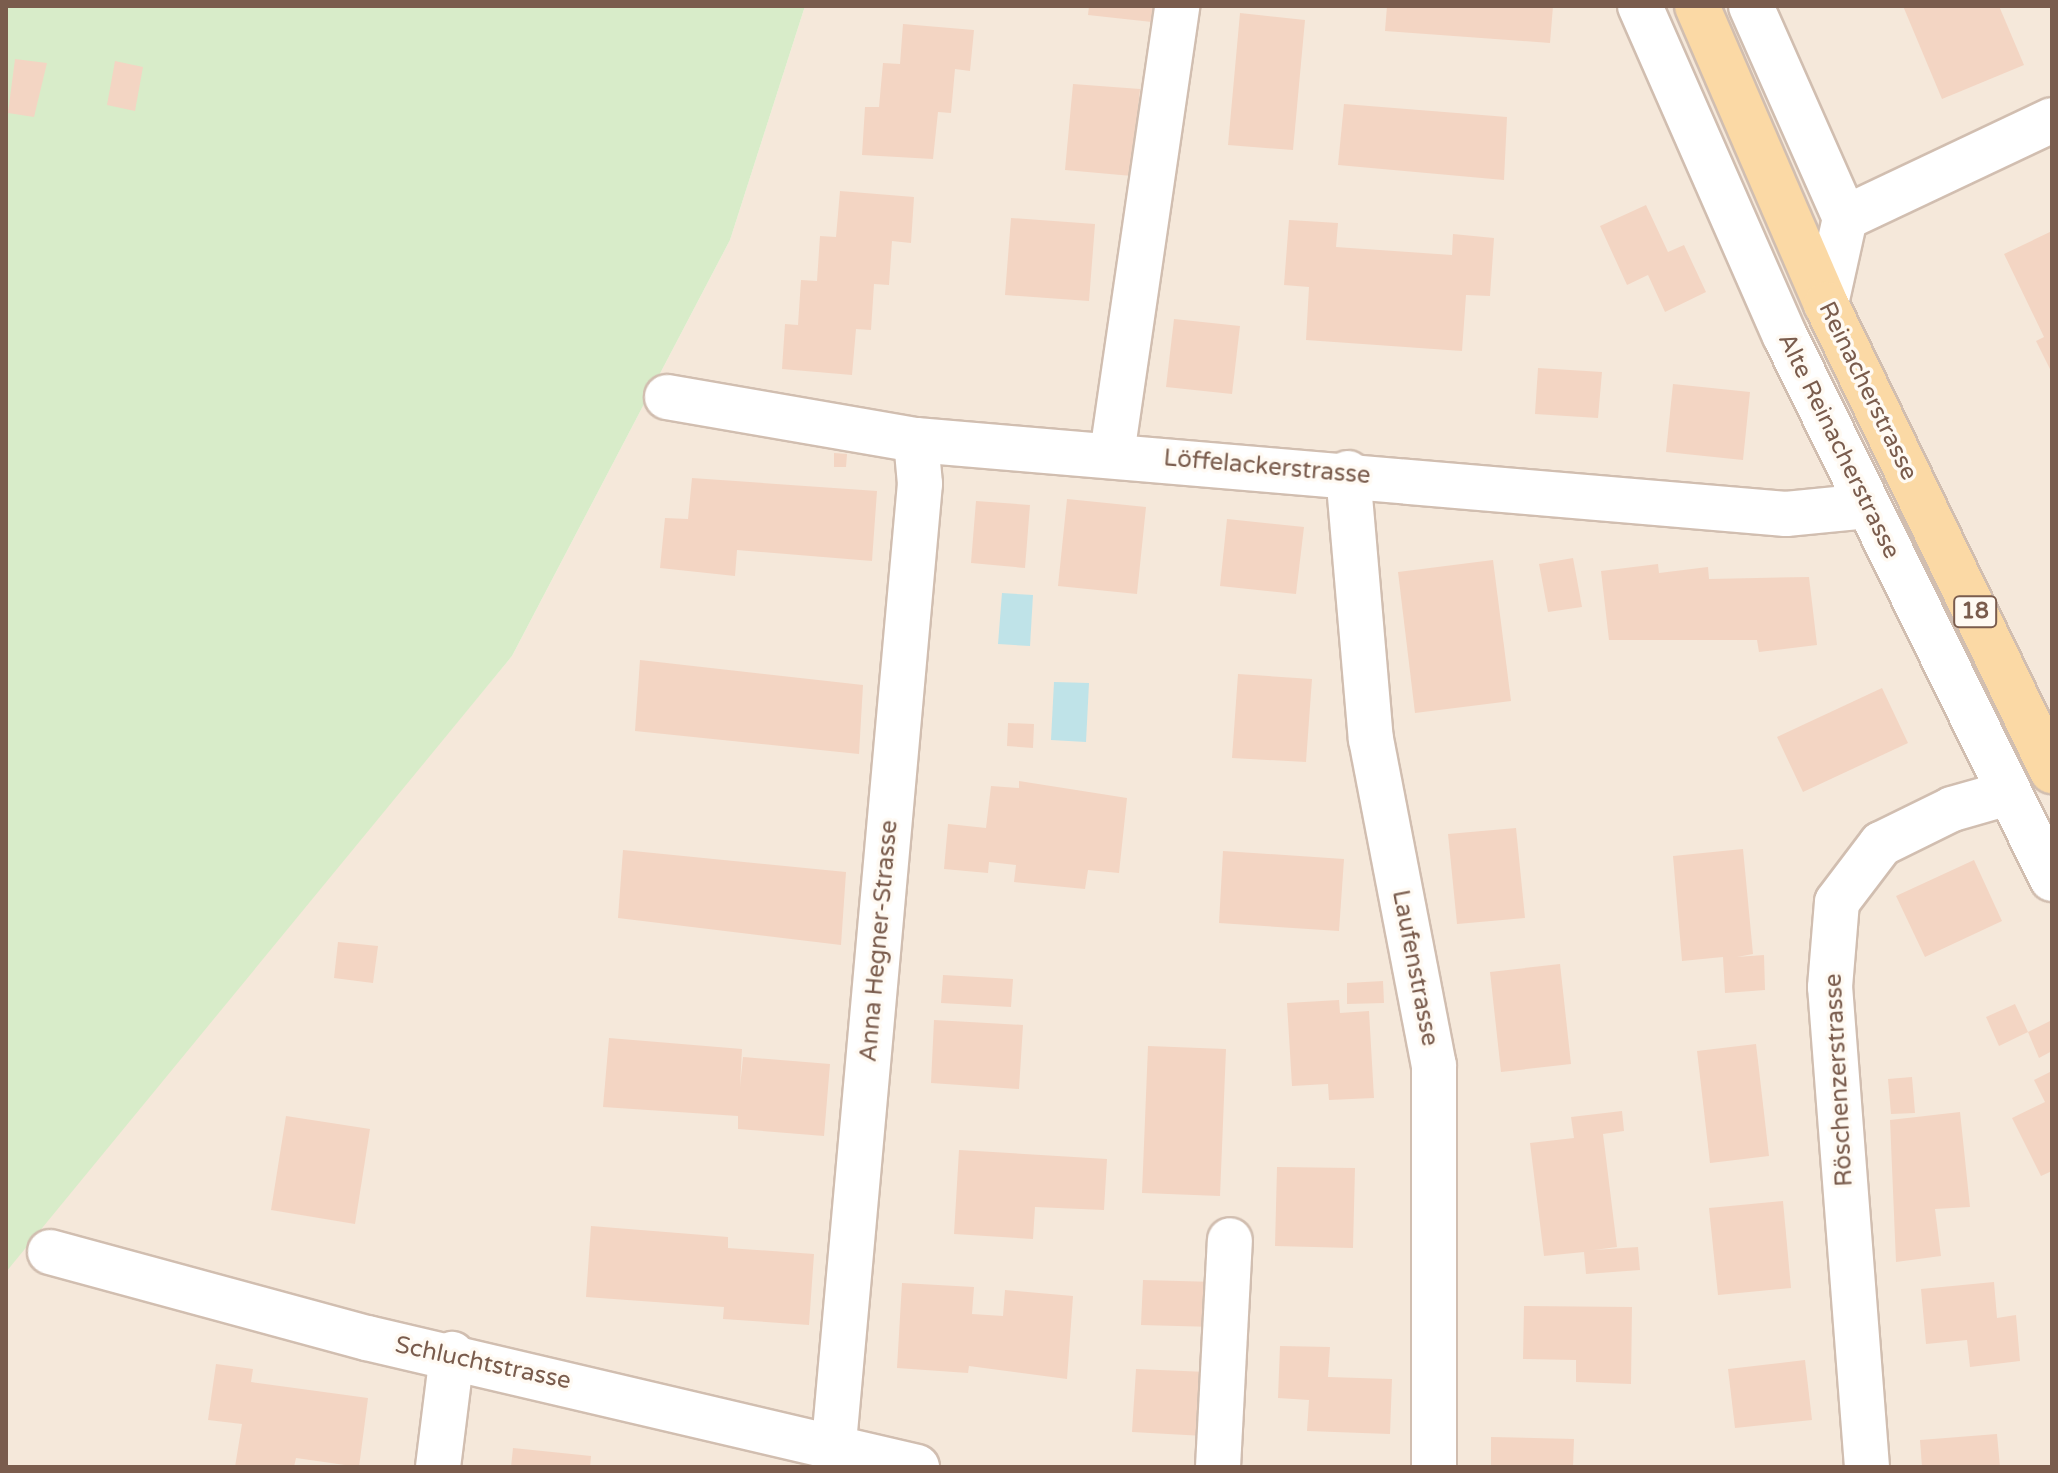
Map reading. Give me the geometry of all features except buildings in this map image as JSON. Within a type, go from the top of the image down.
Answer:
[{"type":"main road","name":"Reinacherstrasse","points":[[1697,6],[1826,304],[2052,771]]},
{"type":"street","points":[[1112,454],[1177,6]]},
{"type":"street","name":"Alte Reinacherstrasse","points":[[1640,6],[1868,506],[2052,879]]},
{"type":"street","points":[[1751,6],[1845,218],[1826,304]]},
{"type":"street","points":[[1845,218],[2052,120]]},
{"type":"street","name":"Löffelackerstrasse","points":[[667,397],[916,440],[1348,473],[1786,514],[1868,506]]},
{"type":"street","name":"Anna Hegner-Strasse","points":[[834,1443],[920,484],[916,440]]},
{"type":"street","name":"Laufenstrasse","points":[[1348,473],[1371,739],[1434,1065],[1434,1467]]},
{"type":"street","name":"Röschenzerstrasse","points":[[1867,1467],[1830,987],[1837,902],[1881,844],[1952,809],[2008,793]]},
{"type":"street","points":[[1218,1467],[1230,1240]]},
{"type":"street","name":"Schluchtstrasse","points":[[50,1252],[367,1338],[452,1354],[834,1443],[917,1467]]},
{"type":"street","points":[[438,1467],[452,1354]]},
{"type":"shaded area","points":[[805,6],[2052,6],[2052,1467],[6,1467],[6,1272],[17,1251],[512,656],[730,240]]},
{"type":"green space","points":[[6,6],[805,6],[730,240],[512,656],[6,1272]]},
{"type":"water","points":[[1002,593],[1033,595],[1030,646],[998,644]]},
{"type":"water","points":[[1054,682],[1089,683],[1086,742],[1051,740]]}]
